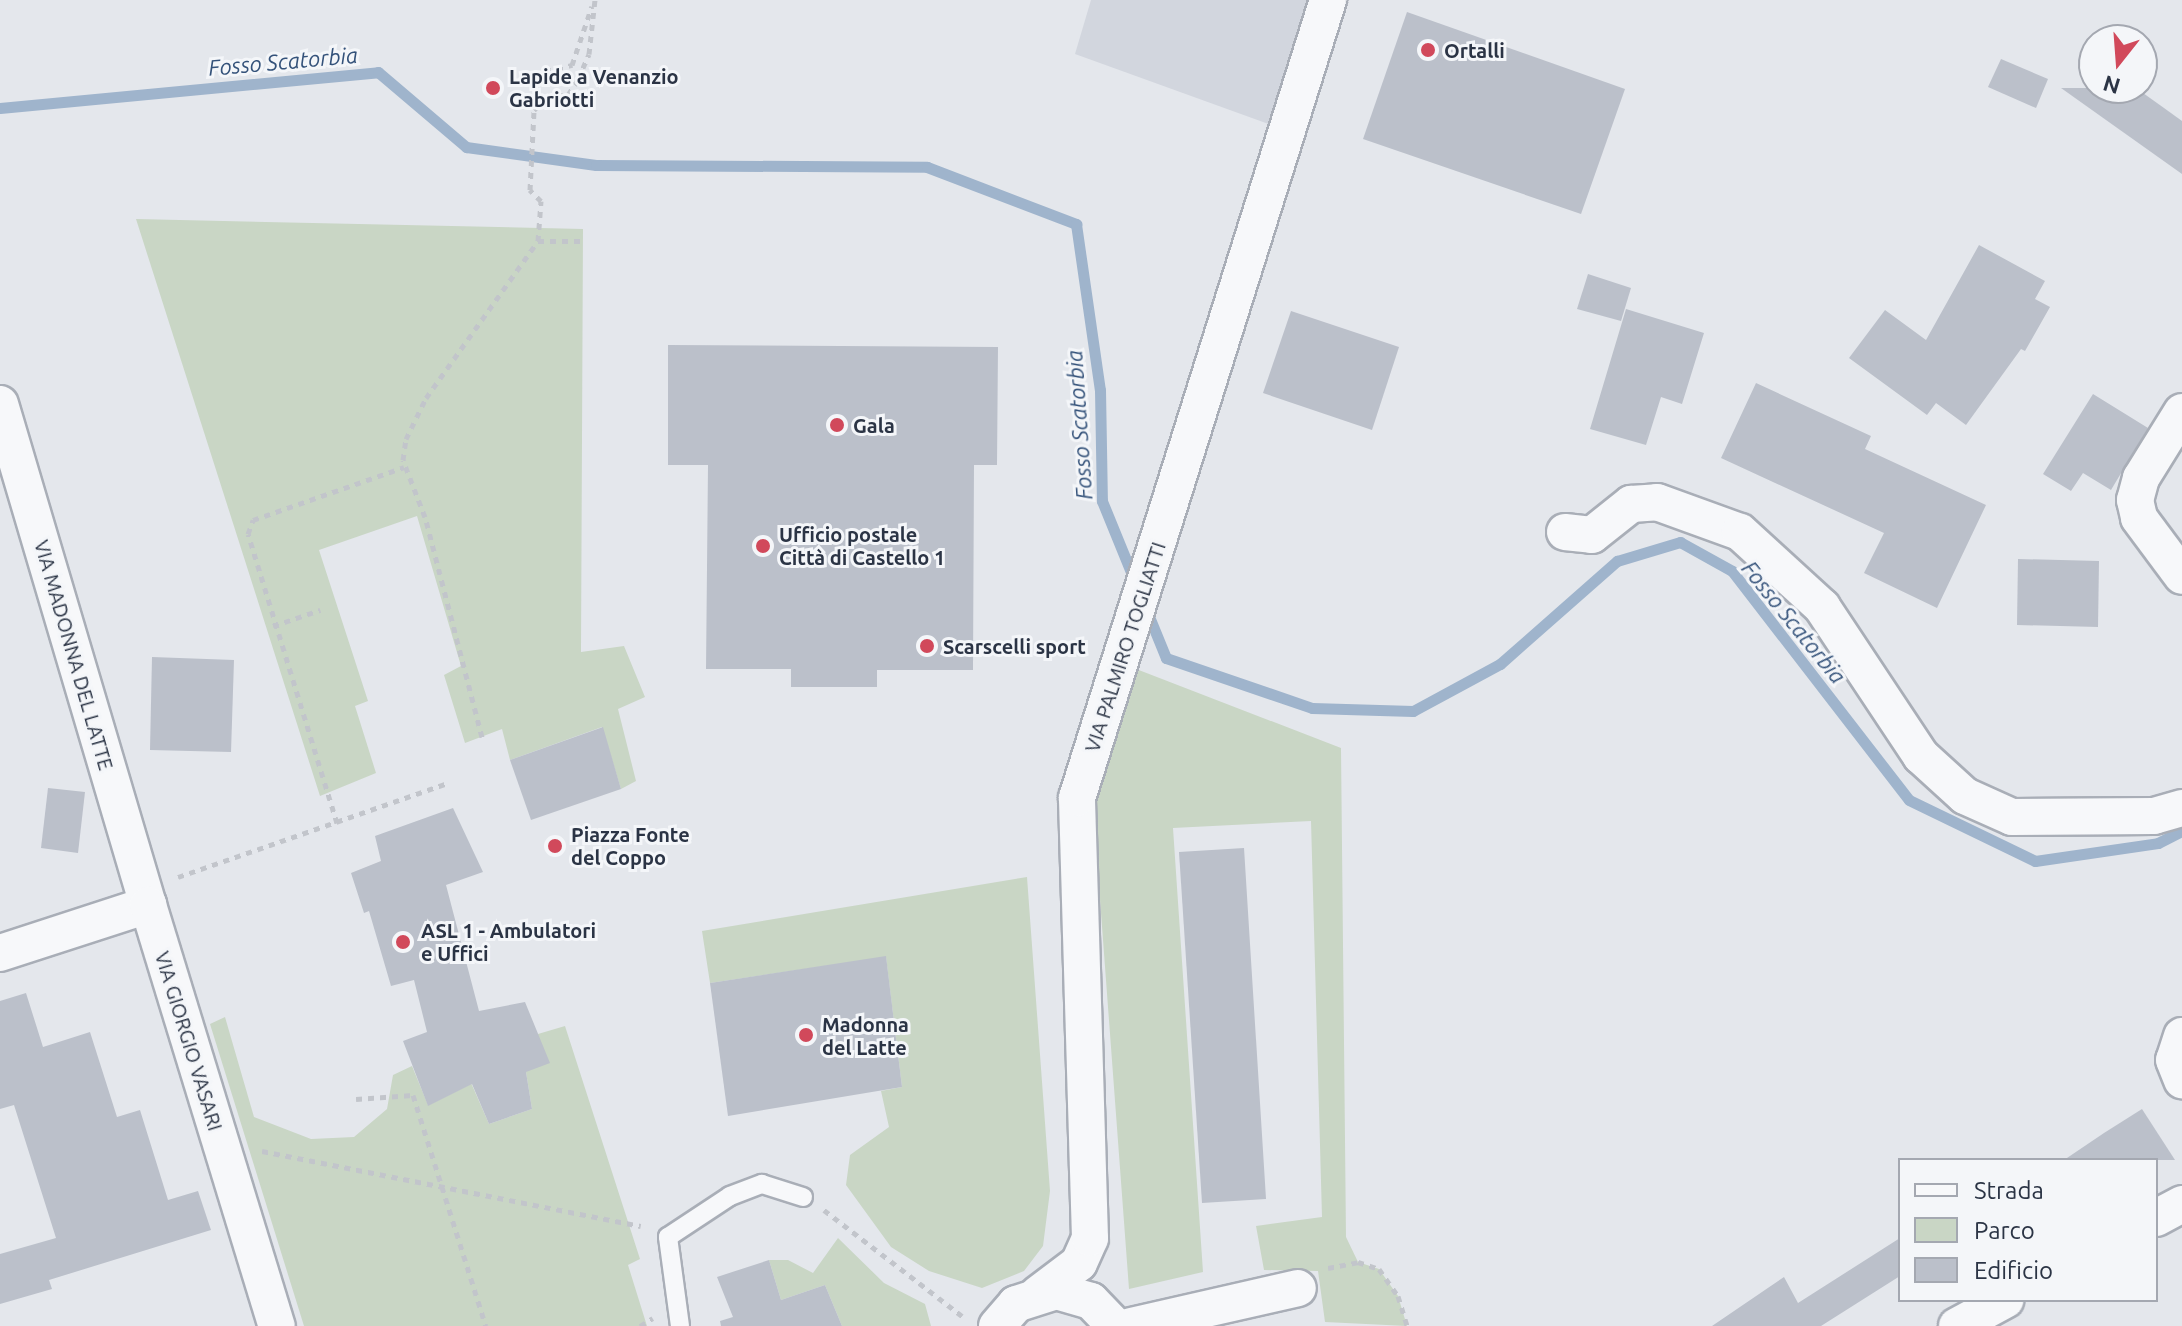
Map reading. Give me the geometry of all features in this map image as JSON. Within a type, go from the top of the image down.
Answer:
[{"type":"street","name":"VIA PALMIRO TOGLIATTI","points":[[1117,1322],[1090,1238],[1077,798],[1328,0]]},
{"type":"street","name":"VIA MADONNA DEL LATTE","points":[[0,404],[11,472],[148,905]]},
{"type":"street","points":[[2182,412],[2141,478],[2135,500],[2139,518],[2182,576]]},
{"type":"street","points":[[1565,532],[1592,535],[1631,504],[1657,502],[1704,515],[1740,532],[1822,607],[1921,756],[1965,796],[2000,812],[2036,820],[2154,816],[2182,808]]},
{"type":"street","points":[[0,953],[148,905]]},
{"type":"street","name":"VIA GIORGIO VASARI","points":[[148,905],[277,1326]]},
{"type":"street","points":[[2182,1036],[2174,1060],[2182,1080]]},
{"type":"street","points":[[2158,1217],[2182,1204]]},
{"type":"street","points":[[997,1326],[1016,1304],[1038,1294],[1079,1263],[1090,1238]]},
{"type":"street","points":[[1038,1294],[1074,1294],[1117,1322],[1298,1288]]},
{"type":"street","points":[[1957,1326],[2001,1302]]},
{"type":"lane","points":[[680,1326],[668,1237],[730,1196],[762,1184],[803,1197]]},
{"type":"path","points":[[510,79],[572,65],[595,0]]},
{"type":"path","points":[[482,737],[425,517],[404,467],[406,439],[426,398],[538,241],[541,201],[530,190],[534,110],[548,95],[568,95],[578,79],[589,54],[595,0]]},
{"type":"path","points":[[538,241],[583,241]]},
{"type":"path","points":[[337,823],[273,626],[248,534],[253,520],[404,467]]},
{"type":"path","points":[[273,626],[320,610]]},
{"type":"path","points":[[148,905],[167,893],[165,881],[445,784]]},
{"type":"path","points":[[356,1099],[413,1095],[486,1326]]},
{"type":"path","points":[[222,1147],[641,1226]]},
{"type":"path","points":[[803,1197],[973,1326]]},
{"type":"path","points":[[1298,1288],[1318,1271],[1358,1262],[1379,1269],[1398,1296],[1407,1326]]},
{"type":"shaded area","points":[[1091,0],[1328,0],[1285,130],[1075,54]]},
{"type":"green space","points":[[136,219],[583,229],[581,652],[624,646],[645,697],[618,709],[636,781],[621,789],[602,727],[510,760],[502,729],[465,743],[444,675],[461,666],[417,516],[319,550],[368,701],[355,706],[376,773],[320,796]]},
{"type":"green space","points":[[1131,667],[1341,748],[1346,1237],[1358,1262],[1379,1269],[1398,1296],[1407,1326],[1325,1322],[1318,1271],[1264,1270],[1256,1226],[1322,1217],[1311,821],[1173,828],[1203,1272],[1129,1289],[1092,792]]},
{"type":"green space","points":[[1027,877],[1050,1191],[1043,1246],[1024,1271],[982,1288],[929,1271],[891,1247],[846,1185],[850,1155],[889,1127],[881,1091],[902,1087],[886,957],[710,983],[702,931]]},
{"type":"green space","points":[[225,1017],[254,1117],[311,1139],[354,1137],[387,1109],[393,1075],[412,1066],[428,1105],[465,1069],[489,1124],[532,1109],[526,1072],[538,1034],[565,1026],[640,1259],[628,1265],[647,1326],[304,1326],[210,1024]]},
{"type":"green space","points":[[838,1238],[884,1283],[925,1304],[931,1326],[842,1326],[825,1285],[781,1300],[769,1260],[788,1260],[813,1273]]},
{"type":"building","points":[[1407,12],[1625,89],[1581,214],[1363,139]]},
{"type":"building","points":[[2001,59],[2048,79],[2036,108],[1988,87]]},
{"type":"building","points":[[2061,88],[2078,88],[2078,100]]},
{"type":"building","points":[[2084,104],[2158,104],[2182,121],[2182,174]]},
{"type":"building","points":[[1979,245],[2045,281],[2035,299],[2050,307],[2025,351],[2021,349],[1966,425],[1936,403],[1927,415],[1849,358],[1885,310],[1926,340]]},
{"type":"building","points":[[1588,274],[1631,288],[1621,321],[1577,309]]},
{"type":"building","points":[[1626,309],[1704,333],[1682,404],[1661,397],[1646,445],[1590,429]]},
{"type":"building","points":[[1291,311],[1399,347],[1372,430],[1263,393]]},
{"type":"building","points":[[668,345],[998,347],[997,465],[974,465],[973,670],[877,670],[877,687],[791,687],[791,669],[706,669],[708,465],[668,465]]},
{"type":"building","points":[[1756,383],[1871,436],[1865,449],[1986,505],[1937,608],[1864,573],[1884,533],[1721,458]]},
{"type":"building","points":[[2093,394],[2148,428],[2111,490],[2083,473],[2071,491],[2043,474]]},
{"type":"building","points":[[2018,559],[2099,561],[2098,627],[2017,625]]},
{"type":"building","points":[[152,657],[234,660],[231,752],[150,750]]},
{"type":"building","points":[[603,727],[621,789],[531,820],[510,760]]},
{"type":"building","points":[[48,788],[85,792],[78,853],[41,848]]},
{"type":"building","points":[[453,808],[483,872],[446,885],[479,1011],[525,1002],[550,1063],[526,1072],[532,1109],[489,1124],[472,1084],[428,1106],[403,1041],[427,1032],[414,980],[391,986],[369,911],[364,913],[351,873],[381,861],[375,836]]},
{"type":"building","points":[[1244,848],[1266,1199],[1202,1203],[1179,852]]},
{"type":"building","name":"Madonna del Latte","points":[[886,956],[902,1087],[728,1116],[710,983]]},
{"type":"building","points":[[26,993],[43,1047],[90,1032],[117,1117],[140,1110],[168,1200],[198,1191],[211,1230],[49,1280],[52,1289],[0,1304],[0,1254],[56,1238],[14,1105],[0,1109],[0,1001]]},
{"type":"building","points":[[2142,1109],[2175,1160],[2067,1158]]},
{"type":"building","points":[[1898,1239],[1898,1277],[1821,1326],[1712,1326],[1784,1277],[1798,1303]]},
{"type":"building","points":[[769,1260],[781,1300],[825,1285],[842,1326],[721,1326],[720,1321],[733,1317],[717,1277]]},
{"type":"waterway","name":"Fosso Scatorbia","points":[[0,108],[378,72],[466,147],[596,165],[927,167],[1076,224],[1100,390],[1102,501],[1135,582]]},
{"type":"waterway","name":"Fosso Scatorbia","points":[[1146,609],[1166,658],[1312,708],[1413,711],[1500,664],[1617,561],[1680,542],[1732,571],[1909,800],[2035,861],[2158,843],[2182,831]]},
{"type":"place","name":"Ortalli","points":[[1428,50]]},
{"type":"place","name":"Lapide a Venanzio Gabriotti","points":[[493,88]]},
{"type":"place","name":"Gala","points":[[837,425]]},
{"type":"place","name":"Ufficio postale Città di Castello 1","points":[[763,546]]},
{"type":"place","name":"Scarscelli sport","points":[[927,646]]},
{"type":"place","name":"Piazza Fonte del Coppo","points":[[555,846]]},
{"type":"place","name":"ASL 1 - Ambulatori e Uffici","points":[[403,942]]},
{"type":"place","name":"Madonna del Latte","points":[[806,1035]]}]
